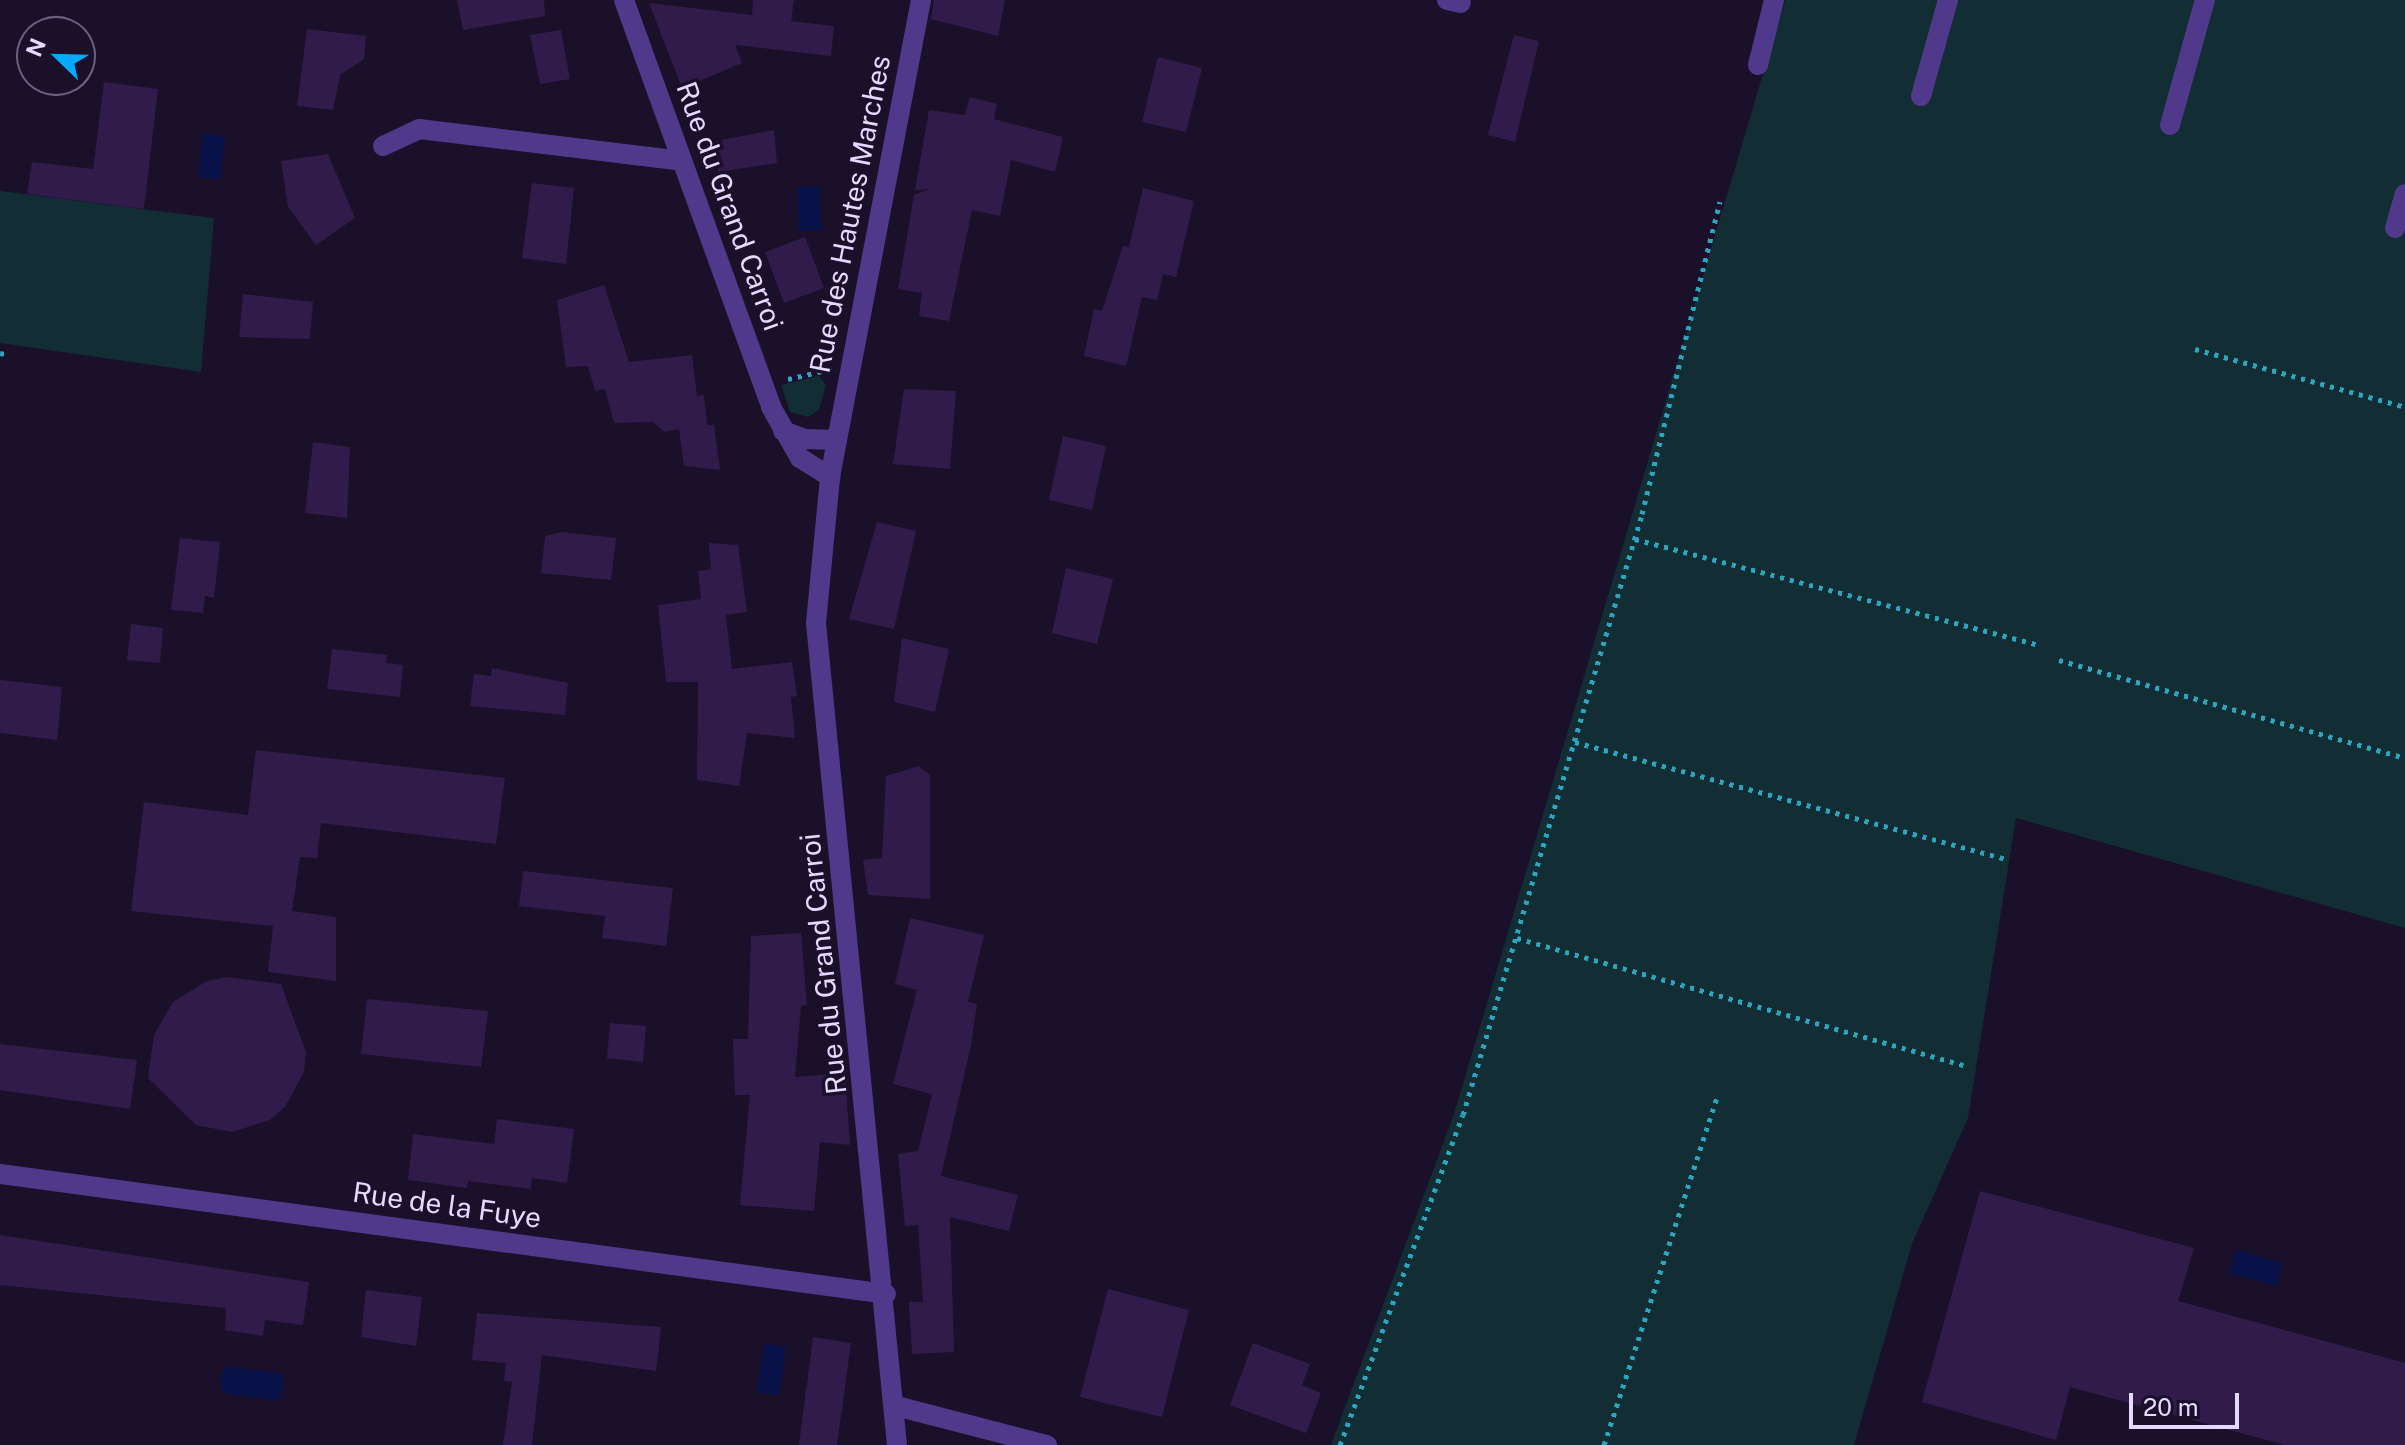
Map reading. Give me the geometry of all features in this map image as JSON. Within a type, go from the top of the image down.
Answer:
[{"type":"street","name":"Rue du Grand Carroi","points":[[624,0],[783,431],[800,458],[830,477]]},
{"type":"street","name":"Rue des Hautes Marches","points":[[837,440],[921,0]]},
{"type":"street","points":[[1758,65],[1774,0]]},
{"type":"street","points":[[1921,96],[1948,0]]},
{"type":"street","points":[[2170,125],[2205,0]]},
{"type":"street","points":[[383,146],[419,129],[682,161]]},
{"type":"street","points":[[2395,228],[2405,194]]},
{"type":"street","points":[[783,431],[805,439],[837,440]]},
{"type":"street","name":"Rue du Grand Carroi","points":[[837,440],[830,477],[816,623],[819,680],[886,1294],[897,1445]]},
{"type":"street","name":"Rue de la Fuye","points":[[0,1174],[886,1294]]},
{"type":"street","points":[[896,1406],[1047,1445]]},
{"type":"path","points":[[1340,1445],[1438,1189],[1517,938],[1635,539],[1720,202]]},
{"type":"path","points":[[2195,349],[2405,407]]},
{"type":"path","points":[[0,353],[9,355]]},
{"type":"path","points":[[777,369],[783,380],[828,372]]},
{"type":"path","points":[[1635,539],[2036,644]]},
{"type":"path","points":[[2059,660],[2405,758]]},
{"type":"path","points":[[1575,742],[2005,859]]},
{"type":"path","points":[[1517,938],[1964,1065]]},
{"type":"path","points":[[1604,1445],[1717,1097]]},
{"type":"green space","points":[[1785,0],[2405,0],[2405,928],[2016,818],[1968,1118],[1912,1244],[1854,1445],[1331,1445],[1454,1114]]},
{"type":"green space","points":[[0,191],[214,218],[201,372],[0,343]]},
{"type":"green space","points":[[819,376],[826,385],[819,410],[808,417],[790,412],[781,385]]},
{"type":"shaded area","points":[[203,133],[225,136],[220,179],[198,177]]},
{"type":"shaded area","points":[[820,186],[821,230],[799,231],[797,187]]},
{"type":"shaded area","points":[[2236,1250],[2283,1263],[2276,1286],[2229,1273]]},
{"type":"shaded area","points":[[764,1344],[786,1347],[779,1395],[757,1392]]},
{"type":"shaded area","points":[[227,1366],[284,1374],[280,1401],[223,1393],[219,1377]]},
{"type":"building","points":[[457,0],[544,0],[545,16],[463,30]]},
{"type":"building","points":[[753,0],[794,0],[791,21],[834,26],[831,56],[735,45],[742,63],[682,88],[649,3],[752,15]]},
{"type":"building","points":[[934,0],[1005,0],[998,36],[931,19]]},
{"type":"building","points":[[307,29],[366,36],[364,59],[340,75],[333,110],[297,106]]},
{"type":"building","points":[[561,30],[570,79],[540,84],[530,35]]},
{"type":"building","points":[[1514,35],[1539,41],[1515,142],[1488,135]]},
{"type":"building","points":[[1158,57],[1202,68],[1186,132],[1142,122]]},
{"type":"building","points":[[104,82],[158,89],[144,209],[27,194],[32,162],[93,169]]},
{"type":"building","points":[[970,97],[997,104],[994,119],[1063,137],[1055,172],[1011,160],[1000,216],[972,210],[949,321],[919,316],[922,293],[898,289],[914,195],[930,189],[915,190],[929,110],[965,115]]},
{"type":"building","points":[[774,130],[777,163],[718,172],[716,141]]},
{"type":"building","points":[[328,154],[355,218],[316,245],[288,207],[281,161]]},
{"type":"building","points":[[532,183],[574,188],[566,264],[522,258]]},
{"type":"building","points":[[1143,188],[1194,201],[1176,277],[1163,274],[1157,300],[1142,297],[1126,366],[1084,356],[1094,309],[1102,311],[1123,246],[1129,247]]},
{"type":"building","points":[[805,237],[824,288],[784,303],[765,252]]},
{"type":"building","points":[[604,285],[629,362],[692,355],[697,396],[704,395],[707,425],[714,425],[720,470],[684,466],[679,429],[664,432],[653,422],[614,423],[605,389],[595,391],[588,366],[566,367],[557,300]]},
{"type":"building","points":[[243,294],[313,302],[310,339],[239,337]]},
{"type":"building","points":[[904,389],[956,391],[950,469],[893,464]]},
{"type":"building","points":[[1063,436],[1106,446],[1092,510],[1049,500]]},
{"type":"building","points":[[313,442],[350,447],[347,518],[305,513]]},
{"type":"building","points":[[877,522],[916,531],[894,629],[849,619]]},
{"type":"building","points":[[562,532],[616,538],[611,580],[541,573],[545,536]]},
{"type":"building","points":[[180,538],[220,542],[214,598],[205,596],[203,613],[171,610]]},
{"type":"building","points":[[709,543],[738,545],[747,612],[726,615],[732,669],[792,662],[797,696],[791,697],[795,738],[747,733],[739,786],[697,780],[698,682],[666,682],[658,605],[701,599],[698,571],[711,569]]},
{"type":"building","points":[[1066,568],[1113,579],[1097,644],[1052,633]]},
{"type":"building","points":[[131,624],[163,628],[160,663],[127,660]]},
{"type":"building","points":[[902,638],[949,649],[935,712],[894,702]]},
{"type":"building","points":[[332,649],[387,655],[386,663],[403,665],[400,697],[327,689]]},
{"type":"building","points":[[492,668],[568,683],[565,715],[470,706],[474,674],[491,676]]},
{"type":"building","points":[[0,680],[62,687],[57,740],[0,733]]},
{"type":"building","points":[[256,750],[505,778],[496,844],[321,823],[317,858],[300,857],[292,911],[336,917],[336,981],[268,972],[273,926],[131,911],[144,802],[248,815]]},
{"type":"building","points":[[919,766],[930,775],[930,899],[868,895],[863,860],[882,858],[886,776]]},
{"type":"building","points":[[523,871],[673,888],[666,946],[602,938],[605,916],[519,906]]},
{"type":"building","points":[[910,918],[984,935],[968,1002],[977,1004],[971,1045],[941,1176],[1018,1195],[1009,1231],[950,1217],[954,1352],[912,1354],[909,1302],[923,1302],[918,1225],[905,1226],[898,1154],[918,1151],[932,1094],[893,1084],[917,990],[895,984]]},
{"type":"building","points":[[801,933],[807,1005],[801,1006],[795,1077],[845,1073],[850,1145],[820,1142],[814,1211],[740,1205],[750,1095],[735,1095],[733,1039],[748,1039],[751,936]]},
{"type":"building","points":[[227,977],[281,984],[306,1052],[304,1072],[285,1107],[270,1120],[232,1132],[196,1125],[148,1078],[154,1035],[173,1002],[207,981]]},
{"type":"building","points":[[367,999],[488,1011],[481,1067],[361,1054]]},
{"type":"building","points":[[610,1023],[646,1026],[643,1062],[607,1058]]},
{"type":"building","points":[[0,1044],[137,1060],[130,1109],[0,1090]]},
{"type":"building","points":[[497,1119],[574,1129],[567,1183],[532,1178],[531,1189],[468,1181],[467,1188],[408,1180],[413,1134],[494,1144]]},
{"type":"building","points":[[1980,1191],[2194,1248],[2178,1301],[2405,1363],[2405,1445],[2285,1445],[2070,1387],[2056,1440],[1922,1402]]},
{"type":"building","points":[[0,1235],[309,1282],[303,1325],[265,1320],[263,1336],[225,1330],[226,1308],[0,1285]]},
{"type":"building","points":[[1108,1289],[1189,1310],[1162,1417],[1080,1397]]},
{"type":"building","points":[[366,1290],[422,1297],[416,1346],[361,1337]]},
{"type":"building","points":[[477,1313],[661,1327],[656,1371],[542,1355],[532,1445],[503,1445],[512,1382],[504,1381],[506,1363],[472,1360]]},
{"type":"building","points":[[813,1337],[851,1343],[837,1445],[799,1445]]},
{"type":"building","points":[[1253,1343],[1310,1364],[1302,1385],[1321,1393],[1306,1433],[1230,1405]]}]
